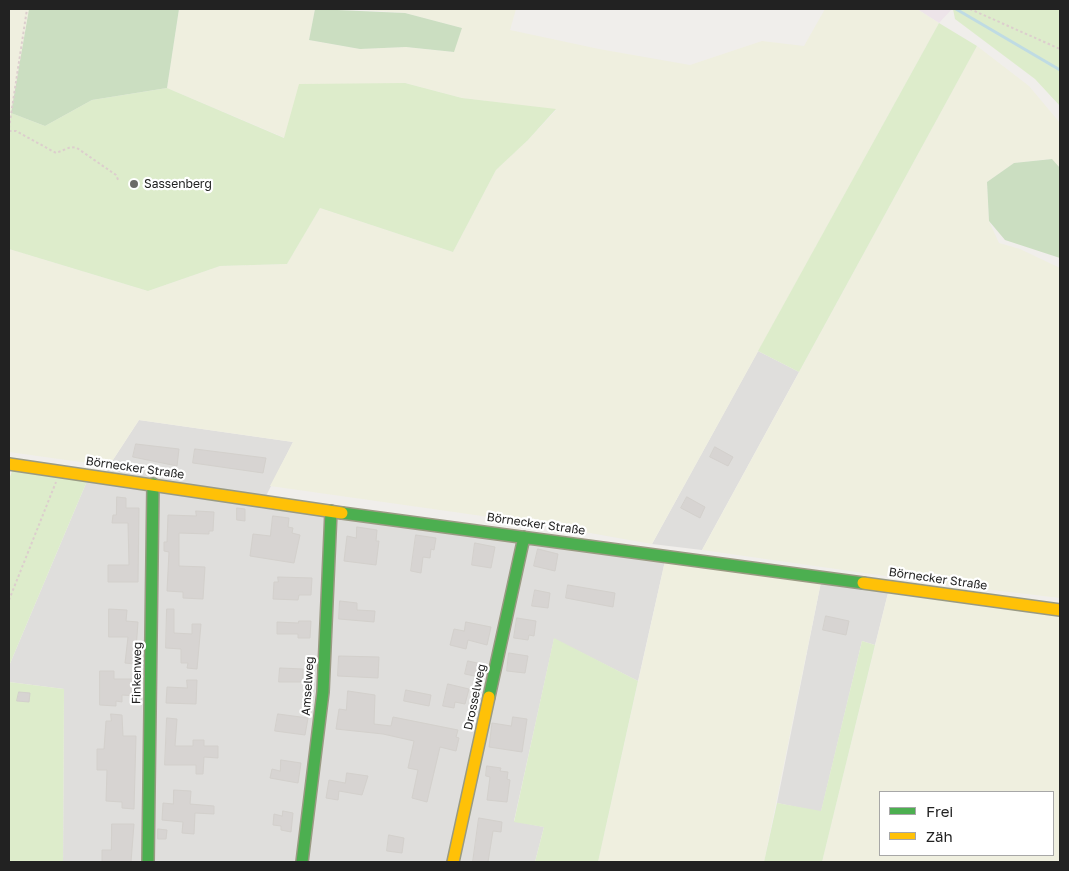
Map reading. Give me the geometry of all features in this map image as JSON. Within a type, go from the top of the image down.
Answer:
[{"type":"street","name":"Börnecker Straße","points":[[9,464],[1060,610]]},
{"type":"street","name":"Finkenweg","points":[[148,862],[153,484]]},
{"type":"street","name":"Amselweg","points":[[302,862],[323,692],[331,510]]},
{"type":"street","name":"Drosselweg","points":[[453,862],[524,537]]},
{"type":"path","points":[[27,9],[9,129],[56,153],[70,147],[78,148],[116,175],[119,182]]},
{"type":"path","points":[[970,9],[1060,48]]},
{"type":"path","points":[[9,600],[60,471]]},
{"type":"shaded area","points":[[917,9],[952,9],[939,23]]},
{"type":"shaded area","points":[[758,351],[799,372],[702,550],[652,544]]},
{"type":"shaded area","points":[[139,420],[293,442],[260,508],[665,561],[638,681],[554,639],[514,821],[544,827],[535,862],[63,862],[64,689],[9,682],[9,666],[87,481],[103,483],[109,466]]},
{"type":"shaded area","points":[[821,582],[888,593],[875,645],[862,641],[821,812],[777,803]]},
{"type":"green space","points":[[9,9],[29,9],[9,127]]},
{"type":"green space","points":[[29,9],[179,9],[167,88],[92,100],[45,126],[11,113]]},
{"type":"green space","points":[[179,9],[315,9],[309,40],[360,49],[406,47],[453,52],[462,28],[405,13],[351,9],[516,9],[510,30],[599,49],[690,65],[762,41],[804,46],[825,9],[917,9],[939,23],[652,544],[539,524],[270,486],[293,442],[139,420],[109,466],[9,452],[9,249],[148,291],[220,266],[287,264],[320,208],[453,252],[496,170],[556,110],[462,98],[405,83],[285,138],[167,88]]},
{"type":"green space","points":[[315,9],[405,13],[462,28],[454,52],[406,47],[360,49],[309,40]]},
{"type":"green space","points":[[953,9],[1060,9],[1060,106],[1035,79],[955,19]]},
{"type":"green space","points":[[939,23],[977,46],[799,372],[758,351]]},
{"type":"green space","points":[[977,46],[1029,86],[1060,123],[1060,168],[1051,159],[1014,163],[987,182],[989,221],[999,243],[1020,249],[1060,268],[1060,598],[942,584],[702,550]]},
{"type":"green space","points":[[405,83],[462,98],[556,109],[528,140],[496,170],[453,252],[320,208],[287,264],[220,266],[148,291],[9,249],[9,127],[11,113],[45,126],[92,100],[167,88],[284,138],[299,84]]},
{"type":"green space","points":[[1052,159],[1060,168],[1060,258],[1005,240],[989,221],[987,182],[1014,163]]},
{"type":"green space","points":[[12,471],[87,481],[9,666],[9,480]]},
{"type":"green space","points":[[665,561],[821,582],[764,862],[598,862]]},
{"type":"green space","points":[[888,593],[1060,617],[1060,862],[822,862]]},
{"type":"green space","points":[[554,638],[638,681],[598,862],[535,862],[544,827],[514,822]]},
{"type":"green space","points":[[862,641],[875,645],[822,862],[764,862],[777,803],[821,811]]},
{"type":"green space","points":[[9,682],[64,689],[63,862],[9,862]]},
{"type":"building","points":[[136,444],[179,449],[177,466],[133,457]]},
{"type":"building","points":[[715,447],[733,457],[728,466],[710,457]]},
{"type":"building","points":[[195,449],[266,458],[263,473],[193,463]]},
{"type":"building","points":[[117,497],[126,498],[126,508],[139,508],[138,582],[108,582],[108,565],[129,565],[128,523],[112,523],[113,515],[116,515]]},
{"type":"building","points":[[687,497],[705,507],[700,518],[681,508]]},
{"type":"building","points":[[237,508],[245,509],[245,521],[237,520]]},
{"type":"building","points":[[196,511],[214,512],[213,531],[209,531],[209,534],[179,533],[179,566],[205,567],[203,599],[183,598],[183,592],[167,591],[169,552],[164,551],[164,542],[167,542],[168,515],[196,516]]},
{"type":"building","points":[[273,516],[289,518],[288,527],[293,528],[292,533],[300,535],[294,563],[250,556],[253,534],[270,536]]},
{"type":"building","points":[[357,527],[377,530],[376,541],[379,541],[376,565],[344,561],[347,536],[356,538]]},
{"type":"building","points":[[416,535],[436,538],[434,550],[431,549],[430,558],[423,557],[421,573],[411,571]]},
{"type":"building","points":[[475,543],[495,547],[491,568],[472,565]]},
{"type":"building","points":[[538,549],[558,554],[555,571],[534,566]]},
{"type":"building","points":[[278,577],[312,578],[311,595],[299,595],[298,600],[273,599],[274,582],[278,582]]},
{"type":"building","points":[[568,585],[615,593],[613,607],[566,598]]},
{"type":"building","points":[[535,590],[550,593],[548,608],[532,606]]},
{"type":"building","points":[[340,601],[357,603],[357,610],[375,611],[374,622],[339,619]]},
{"type":"building","points":[[109,609],[127,610],[126,621],[138,622],[135,664],[125,663],[128,637],[109,637]]},
{"type":"building","points":[[167,609],[174,609],[174,633],[192,634],[192,624],[201,624],[197,669],[187,668],[188,663],[181,663],[181,649],[166,648]]},
{"type":"building","points":[[826,616],[849,621],[846,635],[823,630]]},
{"type":"building","points":[[517,618],[536,621],[534,636],[529,635],[528,640],[514,638]]},
{"type":"building","points":[[299,621],[311,621],[310,638],[298,638],[298,634],[277,634],[277,622],[298,623]]},
{"type":"building","points":[[466,622],[491,627],[487,645],[468,640],[466,649],[450,645],[454,629],[464,631]]},
{"type":"building","points":[[509,653],[528,656],[525,673],[507,671]]},
{"type":"building","points":[[339,656],[379,657],[378,678],[338,676]]},
{"type":"building","points":[[468,661],[482,664],[479,677],[465,674]]},
{"type":"building","points":[[280,668],[303,669],[302,682],[279,682]]},
{"type":"building","points":[[100,671],[114,671],[114,679],[137,679],[137,696],[122,695],[122,702],[116,701],[116,706],[100,705]]},
{"type":"building","points":[[187,680],[197,680],[196,704],[166,703],[167,687],[187,688]]},
{"type":"building","points":[[448,684],[469,689],[465,704],[455,702],[454,708],[443,706]]},
{"type":"building","points":[[406,690],[431,695],[429,706],[404,701]]},
{"type":"building","points":[[348,691],[375,695],[374,724],[391,726],[393,717],[458,730],[456,737],[459,738],[456,751],[440,747],[427,802],[412,798],[418,770],[408,768],[414,741],[383,734],[336,729],[339,709],[346,710]]},
{"type":"building","points":[[19,692],[30,693],[29,702],[17,701]]},
{"type":"building","points":[[111,714],[122,715],[123,736],[136,736],[134,809],[122,808],[122,802],[106,801],[107,770],[97,770],[97,749],[104,749],[106,721],[111,721]]},
{"type":"building","points":[[278,714],[308,718],[305,735],[275,731]]},
{"type":"building","points":[[513,717],[527,719],[522,752],[489,747],[492,723],[511,726]]},
{"type":"building","points":[[167,718],[177,719],[175,746],[193,746],[193,740],[204,740],[204,746],[218,746],[218,758],[204,757],[203,774],[196,774],[196,765],[165,765]]},
{"type":"building","points":[[281,760],[301,763],[298,783],[270,778],[272,769],[280,771]]},
{"type":"building","points":[[487,766],[501,768],[500,771],[508,772],[507,779],[510,780],[507,802],[487,800],[490,777],[486,776]]},
{"type":"building","points":[[347,773],[368,776],[362,795],[339,791],[338,800],[326,798],[329,780],[345,783]]},
{"type":"building","points":[[174,790],[191,791],[190,804],[214,806],[214,814],[195,813],[194,834],[182,833],[183,822],[162,820],[163,803],[173,804]]},
{"type":"building","points":[[283,811],[293,813],[291,832],[281,830],[281,826],[273,825],[274,814],[282,816]]},
{"type":"building","points":[[479,818],[502,822],[501,832],[493,831],[488,862],[473,862]]},
{"type":"building","points":[[112,824],[134,824],[131,862],[102,862],[102,850],[111,850]]},
{"type":"building","points":[[158,829],[167,830],[166,839],[158,839]]},
{"type":"building","points":[[389,835],[404,838],[402,853],[387,851]]},
{"type":"waterway","points":[[956,9],[1060,70]]},
{"type":"traffic: fast","points":[[148,862],[153,484]]},
{"type":"traffic: fast","points":[[302,862],[323,692],[331,511]]},
{"type":"traffic: fast","points":[[342,513],[863,583]]},
{"type":"traffic: fast","points":[[489,697],[524,537]]},
{"type":"traffic: slow","points":[[9,464],[342,513]]},
{"type":"traffic: slow","points":[[863,583],[1060,610]]},
{"type":"traffic: slow","points":[[453,862],[489,697]]},
{"type":"place","name":"Sassenberg","points":[[134,184]]}]
